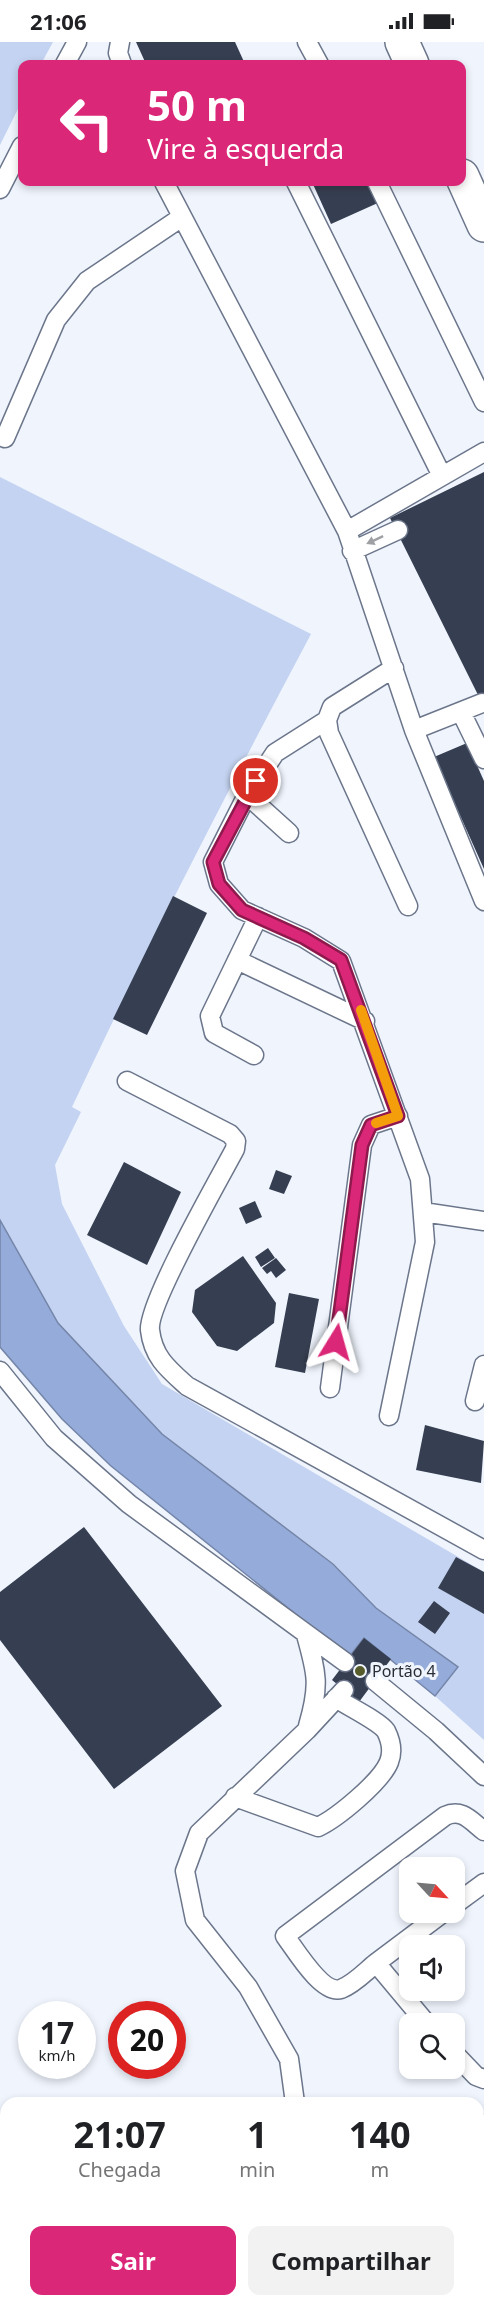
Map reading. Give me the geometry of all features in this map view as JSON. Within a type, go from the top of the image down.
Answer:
[{"type":"street","points":[[402,42],[410,60]]},
{"type":"street","points":[[466,185],[484,225]]},
{"type":"lane","points":[[67,60],[77,42]]},
{"type":"lane","points":[[120,42],[118,53],[121,60]]},
{"type":"lane","points":[[307,42],[317,60]]},
{"type":"lane","points":[[0,189],[18,154]]},
{"type":"lane","points":[[166,186],[347,531],[414,730],[484,901]]},
{"type":"lane","points":[[298,186],[442,476]]},
{"type":"lane","points":[[378,186],[484,402]]},
{"type":"lane","points":[[4,438],[56,320],[87,281],[182,217]]},
{"type":"lane","points":[[347,531],[484,452]]},
{"type":"lane","points":[[352,551],[398,530]]},
{"type":"lane","points":[[394,668],[332,707],[327,720],[329,733],[408,906]]},
{"type":"lane","points":[[414,730],[482,703]]},
{"type":"lane","points":[[461,712],[484,759]]},
{"type":"lane","points":[[327,720],[275,753],[247,795],[213,862],[219,884],[242,910],[304,938],[341,960],[365,1021],[420,1179],[425,1242],[389,1416]]},
{"type":"lane","points":[[247,795],[289,834]]},
{"type":"lane","points":[[254,1054],[214,1033],[210,1016],[258,917]]},
{"type":"lane","points":[[237,960],[365,1021]]},
{"type":"lane","points":[[127,1081],[230,1134],[236,1141],[235,1149],[159,1295],[149,1329],[159,1361],[186,1386],[484,1550]]},
{"type":"lane","points":[[330,1388],[362,1145],[371,1125],[398,1116]]},
{"type":"lane","points":[[423,1212],[484,1221]]},
{"type":"lane","points":[[475,1401],[484,1365]]},
{"type":"lane","points":[[0,1371],[54,1438],[121,1496],[345,1662]]},
{"type":"lane","points":[[306,1635],[317,1675],[316,1696],[307,1730]]},
{"type":"lane","points":[[375,1681],[436,1731],[484,1776]]},
{"type":"lane","points":[[235,1797],[318,1827],[330,1821],[380,1776],[389,1762],[392,1746],[385,1729],[340,1694],[307,1730],[235,1797],[199,1833],[185,1871],[195,1920],[248,1987],[289,2059],[292,2097]]},
{"type":"lane","points":[[429,1923],[348,1985],[338,1990],[328,1988],[318,1980],[285,1936],[445,1816],[454,1812],[463,1814],[484,1831]]},
{"type":"lane","points":[[465,1897],[484,1882]]},
{"type":"lane","points":[[376,1963],[418,2013]]},
{"type":"lane","points":[[465,2065],[476,2076],[484,2079]]},
{"type":"shaded area","points":[[0,42],[53,42],[43,60],[18,60],[18,109],[0,145]]},
{"type":"shaded area","points":[[0,477],[311,634],[188,869],[100,1047],[72,1107],[81,1112],[55,1165],[62,1204],[124,1326],[162,1384],[484,1572],[484,1740],[435,1696],[457,1667],[376,1608],[333,1563],[162,1434],[58,1323],[0,1220]]},
{"type":"shaded area","points":[[0,1220],[58,1323],[162,1434],[333,1564],[376,1608],[458,1667],[435,1696],[364,1638],[349,1657],[111,1466],[62,1419],[0,1347]]},
{"type":"building","points":[[136,42],[235,42],[243,60],[144,60]]},
{"type":"building","points":[[314,186],[373,186],[380,202],[331,224]]},
{"type":"building","points":[[484,472],[484,707],[390,518]]},
{"type":"building","points":[[467,743],[484,781],[484,869],[434,757]]},
{"type":"building","points":[[173,896],[207,913],[147,1035],[113,1019]]},
{"type":"building","points":[[124,1162],[181,1192],[147,1265],[87,1235]]},
{"type":"building","points":[[276,1170],[292,1176],[284,1194],[269,1189]]},
{"type":"building","points":[[255,1201],[262,1217],[246,1224],[239,1208]]},
{"type":"building","points":[[268,1248],[275,1258],[261,1267],[255,1257]]},
{"type":"building","points":[[243,1256],[276,1303],[274,1323],[237,1351],[217,1346],[192,1312],[195,1290]]},
{"type":"building","points":[[276,1258],[286,1270],[276,1278],[271,1271],[267,1274],[262,1268]]},
{"type":"building","points":[[289,1293],[319,1299],[305,1373],[275,1367]]},
{"type":"building","points":[[425,1425],[484,1441],[481,1483],[416,1470]]},
{"type":"building","points":[[84,1527],[222,1706],[114,1789],[0,1640],[0,1592]]},
{"type":"building","points":[[456,1557],[484,1572],[484,1614],[438,1588]]},
{"type":"building","points":[[434,1601],[450,1613],[435,1634],[418,1622]]},
{"type":"building","name":"Portão 4","points":[[364,1638],[391,1659],[359,1702],[332,1680]]},
{"type":"slow traffic","points":[[361,1010],[398,1116],[376,1123]]},
{"type":"place","name":"Portão 4","points":[[360,1671]]},
{"type":"route","points":[[256,781],[213,862],[219,884],[242,910],[304,938],[341,960],[398,1116],[371,1125],[362,1145],[336,1342]]}]
